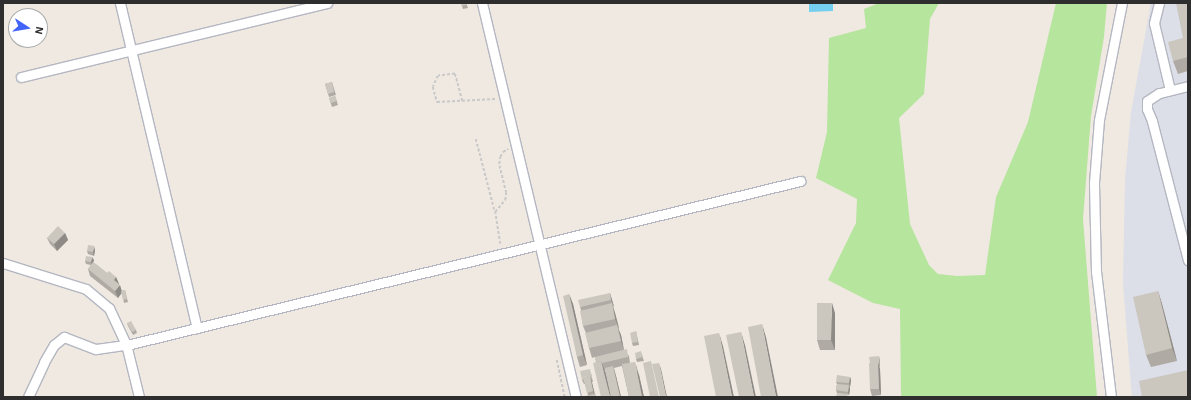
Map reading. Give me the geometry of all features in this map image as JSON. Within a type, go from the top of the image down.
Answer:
[{"type":"street","points":[[120,3],[198,328]]},
{"type":"street","points":[[21,76],[132,51],[327,3]]},
{"type":"street","points":[[482,3],[576,397]]},
{"type":"street","points":[[1111,397],[1096,272],[1094,183],[1099,120],[1122,3]]},
{"type":"street","points":[[1159,3],[1154,22],[1170,90]]},
{"type":"street","points":[[1188,86],[1159,93],[1147,101],[1147,109],[1152,121],[1188,260]]},
{"type":"street","points":[[28,397],[44,362],[54,345],[64,337],[96,349],[126,344],[198,328],[800,181]]},
{"type":"street","points":[[3,264],[86,289],[109,308],[126,344],[139,397]]},
{"type":"path","points":[[462,101],[455,74],[438,76],[433,87],[437,102],[462,101],[504,99]]},
{"type":"path","points":[[476,139],[495,212],[500,241],[499,254]]},
{"type":"path","points":[[495,212],[505,200],[506,193],[500,164],[500,156],[503,152],[515,146]]},
{"type":"shaded area","points":[[1151,3],[1188,3],[1188,397],[1132,397],[1123,283],[1125,180],[1131,112]]},
{"type":"green space","points":[[879,3],[939,3],[930,19],[924,94],[899,118],[910,224],[929,265],[938,274],[957,276],[985,275],[996,197],[1028,122],[1056,3],[1107,3],[1104,37],[1091,116],[1083,219],[1097,397],[901,397],[900,309],[873,303],[828,280],[856,223],[857,199],[816,178],[827,132],[829,38],[866,28],[864,9]]},
{"type":"water","points":[[809,3],[833,3],[833,11],[809,12]]},
{"type":"building","points":[[461,3],[466,3],[466,5],[462,6]]},
{"type":"building","points":[[1176,3],[1188,3],[1188,57],[1173,61],[1168,42],[1183,38]]},
{"type":"building","points":[[332,82],[334,92],[328,94],[325,84]]},
{"type":"building","points":[[335,96],[337,101],[331,103],[329,98]]},
{"type":"building","points":[[58,226],[65,233],[54,244],[47,238]]},
{"type":"building","points":[[88,245],[94,246],[93,252],[87,251]]},
{"type":"building","points":[[86,256],[92,257],[91,262],[85,261]]},
{"type":"building","points":[[93,262],[107,273],[109,271],[116,277],[114,280],[120,285],[115,291],[88,269]]},
{"type":"building","points":[[125,290],[127,299],[123,300],[121,291]]},
{"type":"building","points":[[1158,291],[1172,348],[1146,355],[1133,297]]},
{"type":"building","points":[[610,293],[611,300],[580,307],[578,300]]},
{"type":"building","points":[[569,294],[583,355],[577,357],[563,296]]},
{"type":"building","points":[[612,303],[615,319],[583,326],[580,311]]},
{"type":"building","points":[[817,303],[832,303],[831,340],[817,340]]},
{"type":"building","points":[[131,321],[136,330],[132,332],[127,323]]},
{"type":"building","points":[[762,324],[776,397],[761,397],[748,327]]},
{"type":"building","points":[[617,325],[621,341],[589,348],[585,333]]},
{"type":"building","points":[[636,331],[638,342],[632,343],[630,333]]},
{"type":"building","points":[[741,332],[754,397],[739,397],[726,335]]},
{"type":"building","points":[[719,333],[732,397],[716,397],[704,336]]},
{"type":"building","points":[[627,349],[628,357],[602,363],[601,361],[596,362],[595,357]]},
{"type":"building","points":[[641,351],[643,357],[636,359],[635,353]]},
{"type":"building","points":[[879,356],[879,363],[870,363],[869,357]]},
{"type":"building","points":[[601,361],[610,397],[601,397],[593,363]]},
{"type":"building","points":[[651,361],[659,397],[650,397],[643,363]]},
{"type":"building","points":[[635,362],[642,397],[629,397],[622,364]]},
{"type":"building","points":[[659,363],[666,397],[660,397],[652,364]]},
{"type":"building","points":[[869,363],[878,363],[879,389],[870,389]]},
{"type":"building","points":[[613,366],[620,397],[611,397],[605,368]]},
{"type":"building","points":[[590,369],[592,378],[590,376],[583,377],[584,380],[582,380],[580,371]]},
{"type":"building","points":[[1188,370],[1188,397],[1142,397],[1139,381]]},
{"type":"building","points":[[837,375],[850,377],[849,383],[836,382]]},
{"type":"building","points":[[590,376],[593,391],[587,393],[583,377]]},
{"type":"building","points":[[837,384],[849,385],[848,392],[836,390]]},
{"type":"building","points":[[837,393],[848,394],[847,397],[836,397]]},
{"type":"building","points":[[595,394],[596,397],[586,397],[586,396]]}]
